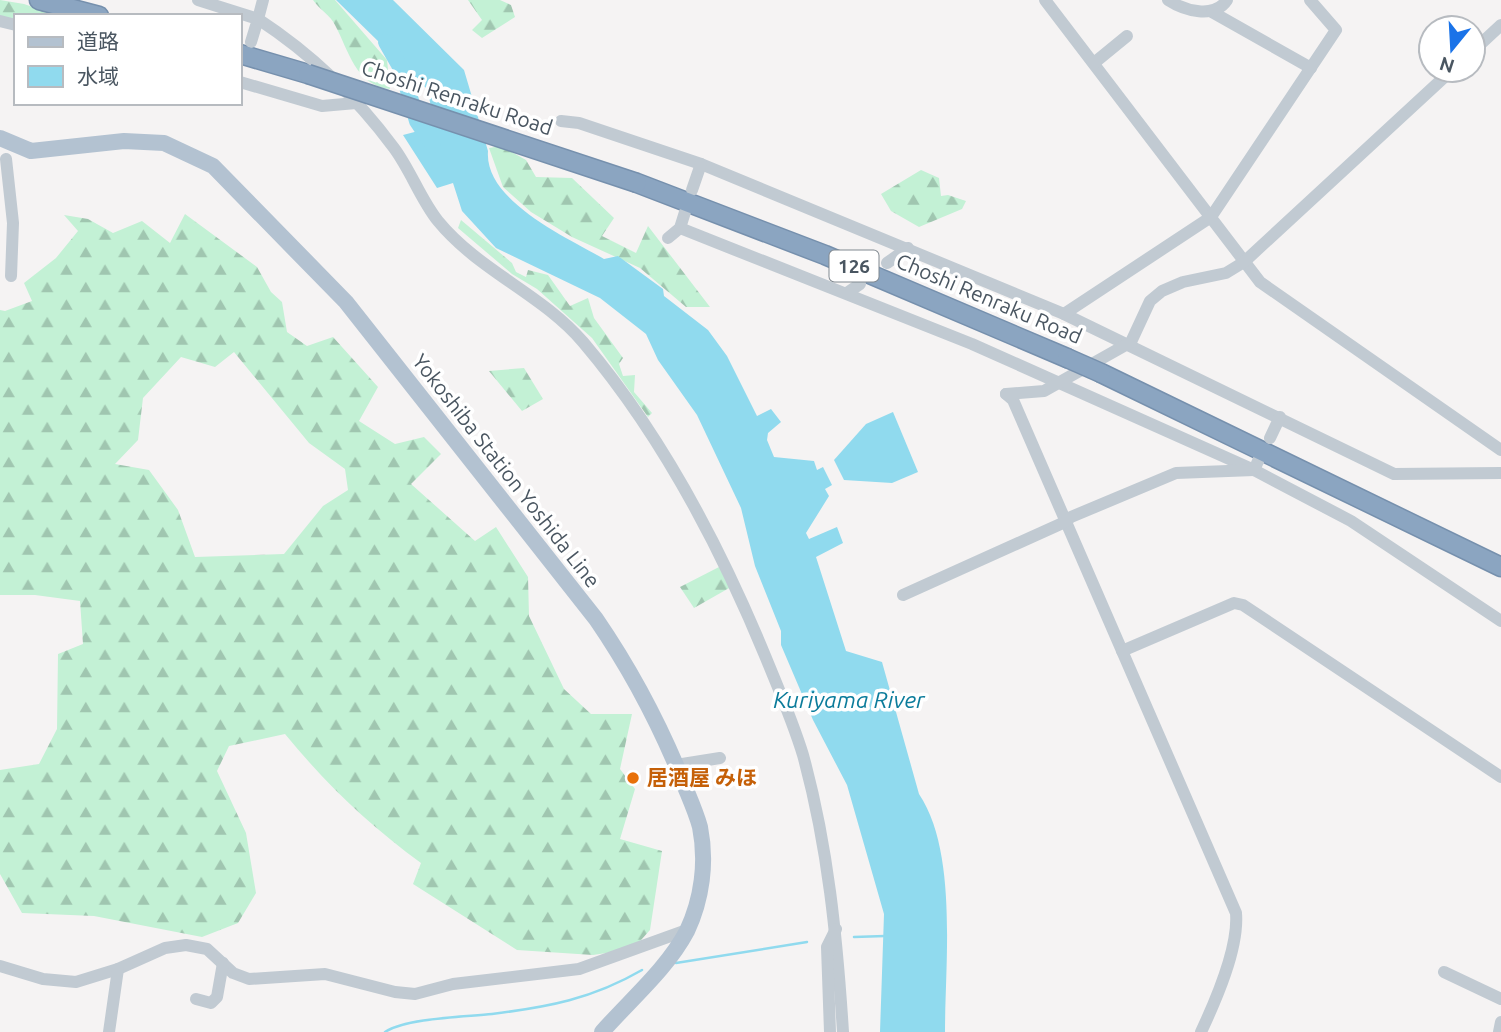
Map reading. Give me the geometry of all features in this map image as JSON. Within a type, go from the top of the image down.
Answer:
[{"type":"highway","points":[[39,0],[92,14]]},
{"type":"highway","name":"Choshi Renraku Road","points":[[242,65],[307,74],[637,183],[851,265],[1101,373],[1220,428],[1501,567]]},
{"type":"main road","name":"Yokoshiba Station Yoshida Line","points":[[5,151],[31,151],[124,141],[164,144],[201,158],[225,176],[346,302],[596,619],[632,674],[676,765],[699,825],[703,859],[701,890],[687,930],[672,954],[601,1032]]},
{"type":"street","points":[[198,0],[258,19],[293,41],[356,103],[396,150],[438,221],[491,269],[560,319],[581,340],[620,388],[683,484],[742,601],[793,724],[803,755],[824,849],[836,929],[843,1032]]},
{"type":"street","points":[[263,0],[242,65],[322,106],[356,103]]},
{"type":"street","points":[[1045,0],[1244,262],[1274,294],[1501,450]]},
{"type":"street","points":[[1168,0],[1204,12],[1212,12],[1311,68]]},
{"type":"street","points":[[1212,12],[1227,0]]},
{"type":"street","points":[[1064,314],[1210,217],[1336,30],[1310,0]]},
{"type":"street","points":[[1487,38],[1501,25]]},
{"type":"street","points":[[1094,63],[1128,36]]},
{"type":"street","points":[[1202,1032],[1223,977],[1237,923],[1236,913],[1013,400],[1006,394],[1044,391],[1126,345],[1138,330],[1150,301],[1162,291],[1184,282],[1226,273],[1244,262],[1437,84]]},
{"type":"street","points":[[561,121],[616,134],[701,164],[1064,314],[1394,474],[1501,473]]},
{"type":"street","points":[[5,151],[13,223],[11,276]]},
{"type":"street","points":[[692,190],[701,164]]},
{"type":"street","points":[[668,238],[680,228],[685,212]]},
{"type":"street","points":[[680,228],[847,293],[1257,464],[1351,521],[1501,621]]},
{"type":"street","points":[[887,263],[908,248]]},
{"type":"street","points":[[847,293],[860,284]]},
{"type":"street","points":[[1270,438],[1280,418]]},
{"type":"street","points":[[903,594],[1176,472],[1257,464]]},
{"type":"street","points":[[1122,651],[1234,603],[1243,605],[1501,777]]},
{"type":"street","points":[[676,765],[720,758]]},
{"type":"street","points":[[830,1032],[827,947],[836,929]]},
{"type":"street","points":[[0,966],[64,982],[86,980],[118,969],[141,956],[186,945],[207,949],[233,973],[250,979],[325,974],[415,995],[453,984],[579,969],[687,930]]},
{"type":"street","points":[[196,999],[211,1003],[217,997],[223,963]]},
{"type":"street","points":[[109,1032],[118,969]]},
{"type":"street","points":[[1444,972],[1501,999]]},
{"type":"street","points":[[1499,1032],[1501,1023]]},
{"type":"green space","points":[[0,0],[24,4],[53,14],[14,14],[14,20],[0,17]]},
{"type":"green space","points":[[313,0],[335,0],[387,60],[390,89],[378,86],[361,74],[333,22]]},
{"type":"green space","points":[[468,0],[500,0],[511,5],[515,17],[482,38],[472,30],[482,20]]},
{"type":"green space","points":[[501,146],[526,160],[536,177],[572,178],[614,218],[602,236],[636,253],[648,226],[710,307],[686,307],[640,268],[572,237],[531,212],[503,187],[489,148]]},
{"type":"green space","points":[[921,170],[939,178],[941,196],[948,195],[966,201],[962,209],[919,227],[891,211],[881,194]]},
{"type":"green space","points":[[185,214],[257,267],[271,292],[282,302],[287,332],[307,346],[333,337],[378,387],[359,421],[395,444],[424,437],[441,454],[411,484],[475,541],[496,527],[528,577],[529,616],[564,689],[591,714],[632,714],[620,769],[635,789],[620,839],[662,851],[650,930],[633,949],[593,955],[517,950],[413,884],[421,863],[349,803],[285,734],[229,746],[217,771],[246,833],[256,893],[238,923],[202,937],[94,916],[22,913],[0,874],[0,770],[39,764],[57,729],[58,654],[83,644],[80,601],[35,595],[0,595],[0,310],[5,311],[32,301],[24,283],[56,258],[78,231],[64,215],[88,219],[113,233],[142,221],[170,243]],"holes":[[[234,352],[309,443],[345,469],[348,490],[323,506],[284,554],[195,557],[178,510],[149,470],[115,464],[138,440],[143,398],[181,357],[215,367]]]},
{"type":"green space","points":[[461,220],[512,263],[516,272],[526,277],[528,270],[548,275],[570,306],[588,298],[594,318],[623,358],[619,364],[623,376],[635,375],[634,392],[652,413],[648,417],[592,338],[537,289],[512,274],[458,228]]},
{"type":"green space","points":[[524,368],[543,399],[522,411],[489,371]]},
{"type":"green space","points":[[719,567],[731,587],[694,608],[680,587]]},
{"type":"water","name":"Kuriyama River","points":[[336,0],[393,0],[464,70],[488,151],[490,169],[499,186],[513,202],[550,229],[604,259],[618,256],[663,289],[664,296],[708,330],[727,356],[757,416],[771,409],[781,422],[768,433],[767,440],[774,457],[814,461],[817,470],[823,467],[832,485],[825,489],[829,496],[806,533],[809,539],[837,527],[843,543],[816,557],[846,651],[882,662],[919,794],[931,818],[940,846],[947,909],[945,1032],[880,1032],[884,914],[847,785],[813,720],[781,645],[781,631],[755,566],[741,508],[697,415],[658,360],[646,334],[600,298],[496,248],[462,211],[453,183],[437,188],[403,135],[426,129],[433,115],[427,89]]},
{"type":"water","points":[[893,412],[918,472],[892,483],[844,480],[834,460],[866,424]]},
{"type":"waterway","name":"Kuriyama River","points":[[386,42],[402,70],[417,121],[433,145]]},
{"type":"waterway","points":[[854,937],[885,936]]},
{"type":"waterway","points":[[676,963],[807,942]]},
{"type":"waterway","points":[[385,1032],[421,1021],[551,1005],[587,995],[642,970]]},
{"type":"place","name":"居酒屋 みほ","points":[[633,778]]}]
